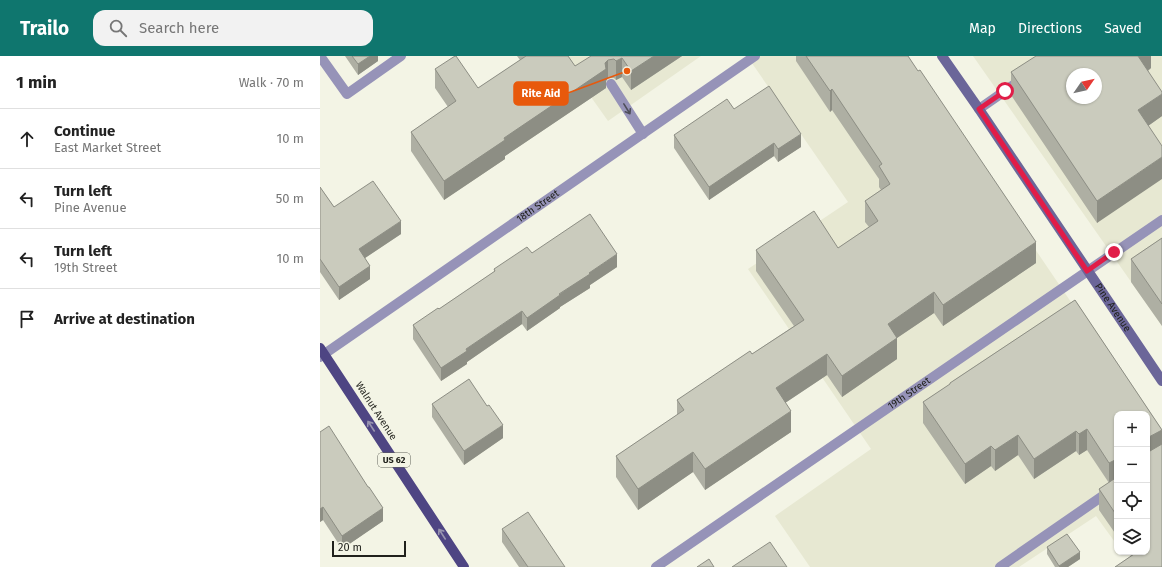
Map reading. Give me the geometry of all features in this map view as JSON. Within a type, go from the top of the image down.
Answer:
[{"type":"main road","name":"Pine Avenue","points":[[942,56],[1162,381]]},
{"type":"main road","name":"Walnut Avenue","points":[[321,353],[464,567]]},
{"type":"street","points":[[320,56],[347,94],[401,56]]},
{"type":"street","name":"18th Street","points":[[321,353],[755,56]]},
{"type":"street","points":[[979,109],[1030,74]]},
{"type":"street","points":[[611,84],[643,134]]},
{"type":"street","name":"19th Street","points":[[656,567],[1162,220]]},
{"type":"street","points":[[1000,567],[1114,488]]},
{"type":"shaded area","points":[[562,56],[701,56],[608,121]]},
{"type":"shaded area","points":[[747,56],[904,56],[1145,411],[1114,411],[1114,541],[1096,516],[1019,567],[810,567],[775,516],[871,449],[748,269],[848,202]]},
{"type":"shaded area","points":[[973,56],[1162,56],[1162,326]]},
{"type":"building","points":[[352,56],[370,56],[358,64]]},
{"type":"building","points":[[455,56],[478,88],[526,56],[568,56],[575,66],[591,56],[654,56],[631,71],[622,58],[616,61],[614,59],[608,60],[605,63],[606,69],[504,138],[505,140],[444,181],[411,132],[456,101],[435,69]]},
{"type":"building","points":[[806,56],[908,56],[918,71],[920,70],[1036,242],[943,305],[934,292],[888,324],[897,338],[842,376],[827,354],[776,388],[791,411],[705,469],[693,452],[638,489],[616,456],[684,410],[677,400],[750,351],[752,354],[804,320],[756,250],[814,211],[838,248],[878,221],[865,201],[890,184],[879,166],[882,164],[832,89],[830,91]]},
{"type":"building","points":[[1036,56],[1138,56],[1162,92],[1162,94],[1138,110],[1162,146],[1162,157],[1097,201],[1011,72]]},
{"type":"building","points":[[769,86],[801,134],[778,149],[774,143],[709,187],[674,135],[727,99],[734,109]]},
{"type":"building","points":[[373,181],[401,221],[359,249],[370,266],[339,287],[320,259],[320,187],[334,207]]},
{"type":"building","points":[[590,214],[617,254],[527,318],[522,311],[441,368],[413,325],[495,271],[494,269],[527,247],[532,253]]},
{"type":"building","points":[[1162,238],[1162,304],[1131,259]]},
{"type":"building","points":[[1075,300],[1149,411],[1114,411],[1114,460],[1109,463],[1087,429],[1079,434],[1076,431],[1034,459],[1018,435],[995,450],[991,446],[965,464],[923,402]]},
{"type":"building","points":[[469,379],[487,406],[489,405],[503,425],[464,451],[432,404]]},
{"type":"building","points":[[1150,412],[1162,430],[1150,436]]},
{"type":"building","points":[[329,426],[383,508],[342,536],[323,507],[320,509],[320,432]]},
{"type":"building","points":[[1162,444],[1162,567],[1115,567],[1133,555],[1150,555],[1150,451]]},
{"type":"building","points":[[1114,479],[1114,512],[1099,489]]},
{"type":"building","points":[[528,512],[565,567],[528,567],[502,529]]},
{"type":"building","points":[[1067,534],[1080,552],[1059,566],[1047,547]]},
{"type":"building","points":[[770,542],[787,567],[732,567]]},
{"type":"building","points":[[709,559],[714,567],[697,567]]},
{"type":"place","name":"Rite Aid","points":[[627,71]]},
{"type":"route","points":[[1005,91],[979,109],[1070,246],[1087,271],[1114,252]]}]
